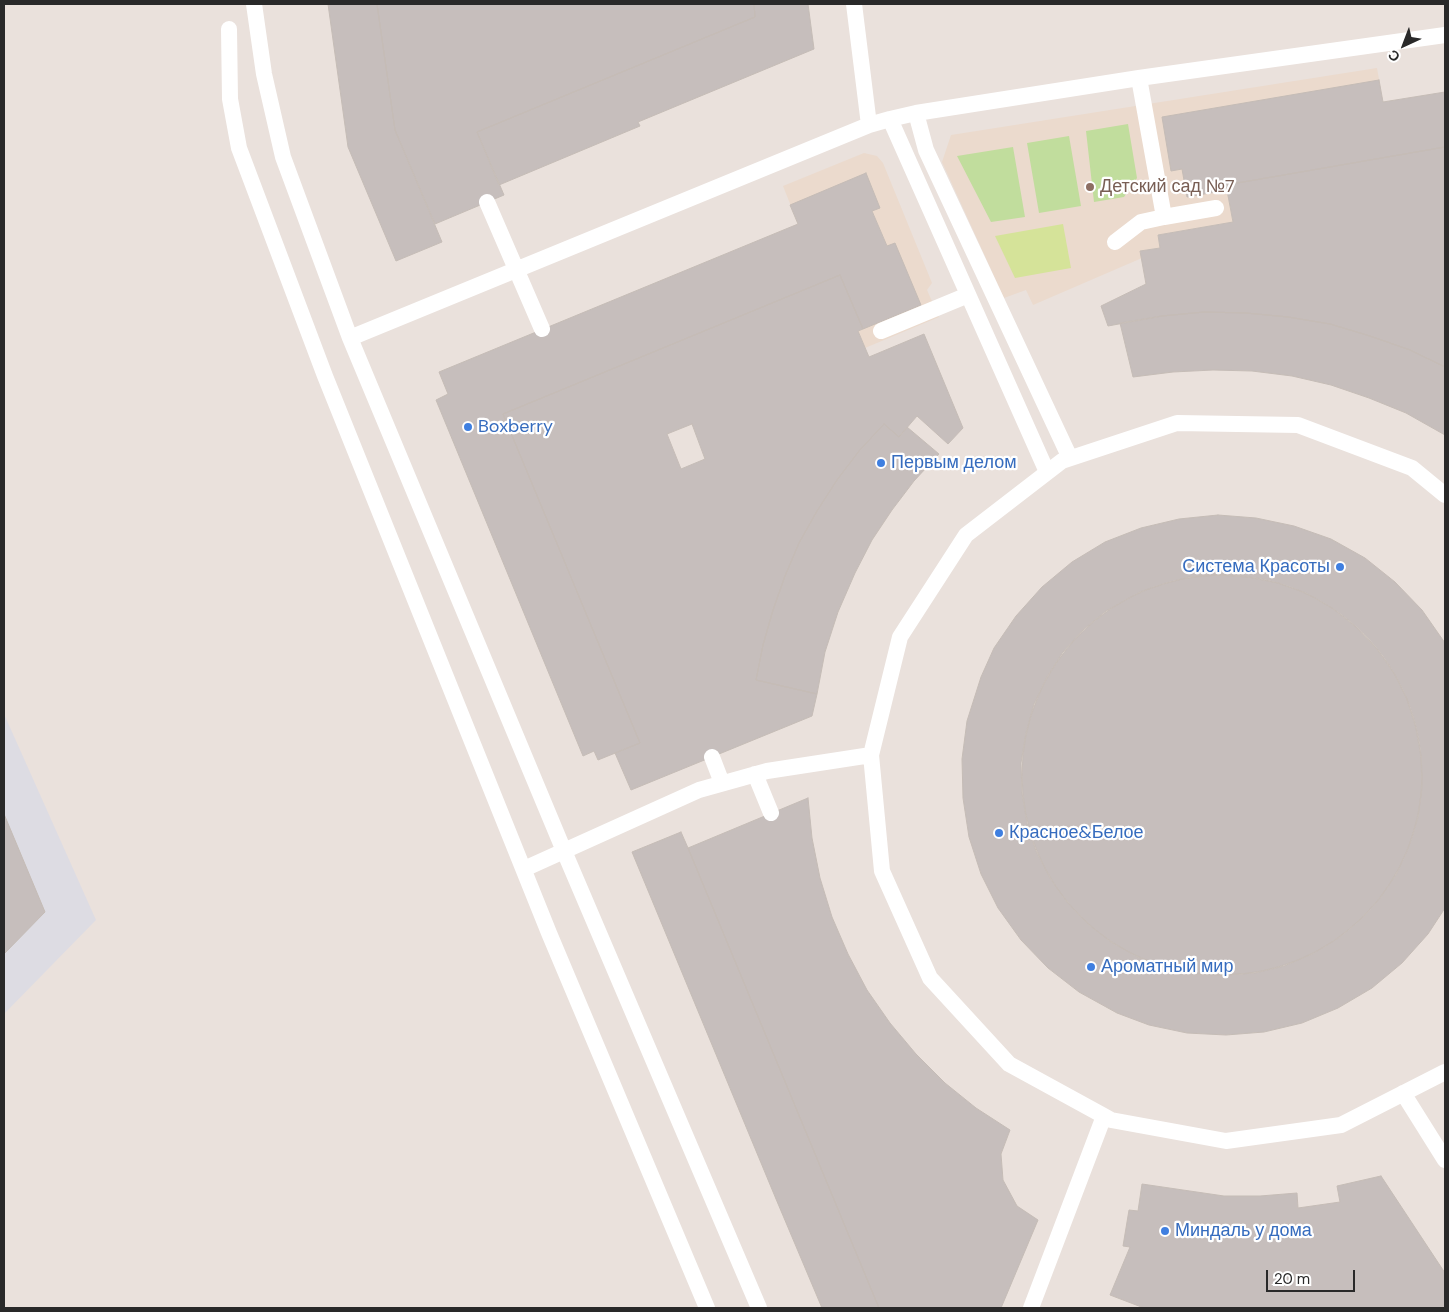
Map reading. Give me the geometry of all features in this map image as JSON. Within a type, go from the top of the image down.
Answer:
[{"type":"lane","points":[[254,4],[264,74],[283,157],[350,338],[564,851],[760,1308]]},
{"type":"lane","points":[[854,4],[869,125]]},
{"type":"lane","points":[[228,29],[230,98],[239,148],[325,376],[524,869],[706,1308]]},
{"type":"lane","points":[[350,338],[869,125],[890,119],[916,113],[1139,78],[1445,35]]},
{"type":"lane","points":[[1139,78],[1164,217]]},
{"type":"lane","points":[[916,113],[926,150],[1070,458]]},
{"type":"lane","points":[[890,119],[1047,472]]},
{"type":"lane","points":[[487,202],[542,329]]},
{"type":"lane","points":[[1115,242],[1141,222],[1216,208]]},
{"type":"lane","points":[[881,331],[968,295]]},
{"type":"lane","points":[[1445,495],[1412,468],[1298,425],[1177,423],[1062,461],[966,535],[900,637],[871,755],[882,871],[930,978],[1009,1064],[1111,1120],[1226,1141],[1341,1125],[1445,1072]]},
{"type":"lane","points":[[524,869],[699,790],[754,774],[871,755]]},
{"type":"lane","points":[[712,757],[722,783]]},
{"type":"lane","points":[[754,774],[771,813]]},
{"type":"lane","points":[[1403,1093],[1445,1160]]},
{"type":"lane","points":[[1031,1308],[1104,1116]]},
{"type":"shaded area","name":"Детский сад №7","points":[[1377,68],[1383,102],[1220,153],[1233,222],[1158,235],[1160,248],[1140,251],[1142,258],[1033,305],[1026,290],[1004,298],[942,162],[951,135]]},
{"type":"shaded area","points":[[864,153],[877,156],[883,163],[932,283],[927,290],[939,317],[865,348],[858,331],[863,329],[855,310],[897,272],[866,196],[798,224],[783,186]]},
{"type":"shaded area","points":[[4,714],[96,920],[4,1014]]},
{"type":"green space","points":[[1128,124],[1137,178],[1124,197],[1094,202],[1086,131]]},
{"type":"green space","points":[[1069,136],[1081,206],[1039,213],[1027,143]]},
{"type":"green space","points":[[1013,147],[1025,217],[991,222],[957,156]]},
{"type":"green space","points":[[1063,224],[1071,268],[1015,278],[995,236]]},
{"type":"green space","points":[[1206,662],[1214,665],[1220,671],[1223,683],[1220,695],[1214,701],[1198,704],[1190,701],[1184,695],[1181,679],[1184,671],[1190,665]]},
{"type":"green space","points":[[1140,689],[1152,694],[1157,706],[1152,718],[1140,723],[1128,718],[1123,706],[1128,694]]},
{"type":"green space","points":[[1311,717],[1321,717],[1334,724],[1341,737],[1341,747],[1334,760],[1321,767],[1311,767],[1302,763],[1295,756],[1291,747],[1291,737],[1295,728],[1302,721]]},
{"type":"green space","points":[[1222,730],[1241,734],[1257,745],[1268,761],[1272,780],[1268,799],[1257,815],[1241,826],[1222,830],[1203,826],[1187,815],[1176,799],[1172,780],[1176,761],[1187,745],[1203,734]]},
{"type":"green space","points":[[1131,789],[1141,791],[1150,797],[1156,806],[1158,816],[1156,826],[1150,835],[1141,841],[1131,843],[1121,841],[1112,835],[1106,826],[1104,816],[1106,806],[1112,797],[1121,791]]},
{"type":"green space","points":[[1267,854],[1275,857],[1281,863],[1284,875],[1281,887],[1275,893],[1259,896],[1251,893],[1245,887],[1242,871],[1245,863],[1251,857]]},
{"type":"building","points":[[328,4],[377,4],[395,130],[442,242],[396,261],[348,147]]},
{"type":"building","points":[[377,4],[754,4],[755,17],[477,132],[504,195],[435,224],[395,130]]},
{"type":"building","points":[[754,4],[808,4],[814,49],[638,122],[640,126],[499,185],[477,132],[755,17]]},
{"type":"building","points":[[1379,80],[1383,102],[1445,92],[1445,147],[1226,185],[1227,190],[1187,197],[1182,169],[1171,171],[1162,117]]},
{"type":"building","points":[[1445,147],[1445,367],[1410,350],[1370,336],[1330,324],[1288,317],[1204,312],[1162,316],[1108,326],[1101,306],[1146,284],[1140,251],[1160,248],[1158,235],[1233,222],[1226,185]]},
{"type":"building","points":[[866,173],[880,208],[872,211],[887,246],[895,243],[921,305],[863,329],[840,275],[503,414],[640,743],[598,760],[594,751],[583,756],[436,400],[448,394],[439,372],[798,224],[790,205]]},
{"type":"building","points":[[840,275],[863,329],[858,331],[869,357],[924,334],[963,428],[948,444],[917,416],[899,437],[884,424],[859,451],[837,480],[799,543],[773,610],[756,680],[817,694],[812,716],[631,790],[615,753],[640,743],[503,414]]},
{"type":"building","points":[[1204,312],[1288,317],[1330,324],[1410,350],[1445,367],[1445,435],[1406,413],[1369,398],[1331,385],[1292,376],[1252,371],[1213,370],[1133,377],[1120,323]]},
{"type":"building","points":[[692,424],[705,459],[681,469],[667,434]]},
{"type":"building","points":[[884,424],[899,437],[907,427],[939,454],[914,481],[892,510],[872,540],[855,573],[838,612],[825,652],[817,694],[756,680],[773,610],[799,543],[837,480],[859,451]]},
{"type":"building","points":[[1218,515],[1256,518],[1294,526],[1331,539],[1365,558],[1395,582],[1422,610],[1445,643],[1445,908],[1428,934],[1402,963],[1372,988],[1338,1008],[1302,1023],[1264,1032],[1226,1035],[1187,1033],[1149,1025],[1117,1013],[1079,992],[1048,968],[1021,940],[998,908],[981,874],[969,837],[963,798],[962,759],[967,721],[981,677],[994,648],[1016,616],[1042,587],[1072,562],[1105,542],[1141,528],[1179,519]],"holes":[[[1218,575],[1248,577],[1278,583],[1306,593],[1332,608],[1356,627],[1376,648],[1394,673],[1407,699],[1416,728],[1421,757],[1422,787],[1418,817],[1409,846],[1397,873],[1380,898],[1360,920],[1337,939],[1312,954],[1284,966],[1255,973],[1195,974],[1166,967],[1138,957],[1111,942],[1088,924],[1067,902],[1050,878],[1036,851],[1027,823],[1022,793],[1021,763],[1026,733],[1034,704],[1047,677],[1063,652],[1083,630],[1106,611],[1140,592],[1189,577]]]},
{"type":"building","points":[[1222,575],[1261,579],[1299,590],[1349,620],[1377,648],[1407,698],[1418,736],[1422,775],[1418,814],[1407,852],[1377,902],[1349,930],[1299,960],[1261,971],[1222,975],[1183,971],[1145,960],[1095,930],[1067,902],[1037,852],[1026,814],[1022,775],[1026,736],[1037,698],[1067,648],[1095,620],[1145,590],[1183,579]]},
{"type":"building","points":[[808,798],[812,838],[820,878],[832,917],[848,954],[867,990],[890,1023],[916,1054],[945,1083],[976,1108],[1010,1130],[1001,1154],[1003,1180],[1017,1206],[1038,1220],[1001,1308],[879,1308],[688,848]]},
{"type":"building","points":[[4,814],[45,912],[4,954]]},
{"type":"building","points":[[681,832],[879,1308],[822,1308],[776,1199],[632,852]]},
{"type":"building","points":[[1381,1176],[1445,1273],[1445,1308],[1144,1308],[1110,1295],[1130,1247],[1123,1246],[1129,1210],[1138,1211],[1142,1184],[1224,1196],[1297,1193],[1298,1208],[1340,1202],[1337,1186]]},
{"type":"place","name":"Детский сад №7","points":[[1090,187]]},
{"type":"place","name":"Boxberry","points":[[468,427]]},
{"type":"place","name":"Первым делом","points":[[881,463]]},
{"type":"place","name":"Система Красоты","points":[[1340,567]]},
{"type":"place","name":"Красное&Белое","points":[[999,833]]},
{"type":"place","name":"Ароматный мир","points":[[1091,967]]},
{"type":"place","name":"Миндаль у дома","points":[[1165,1231]]}]
